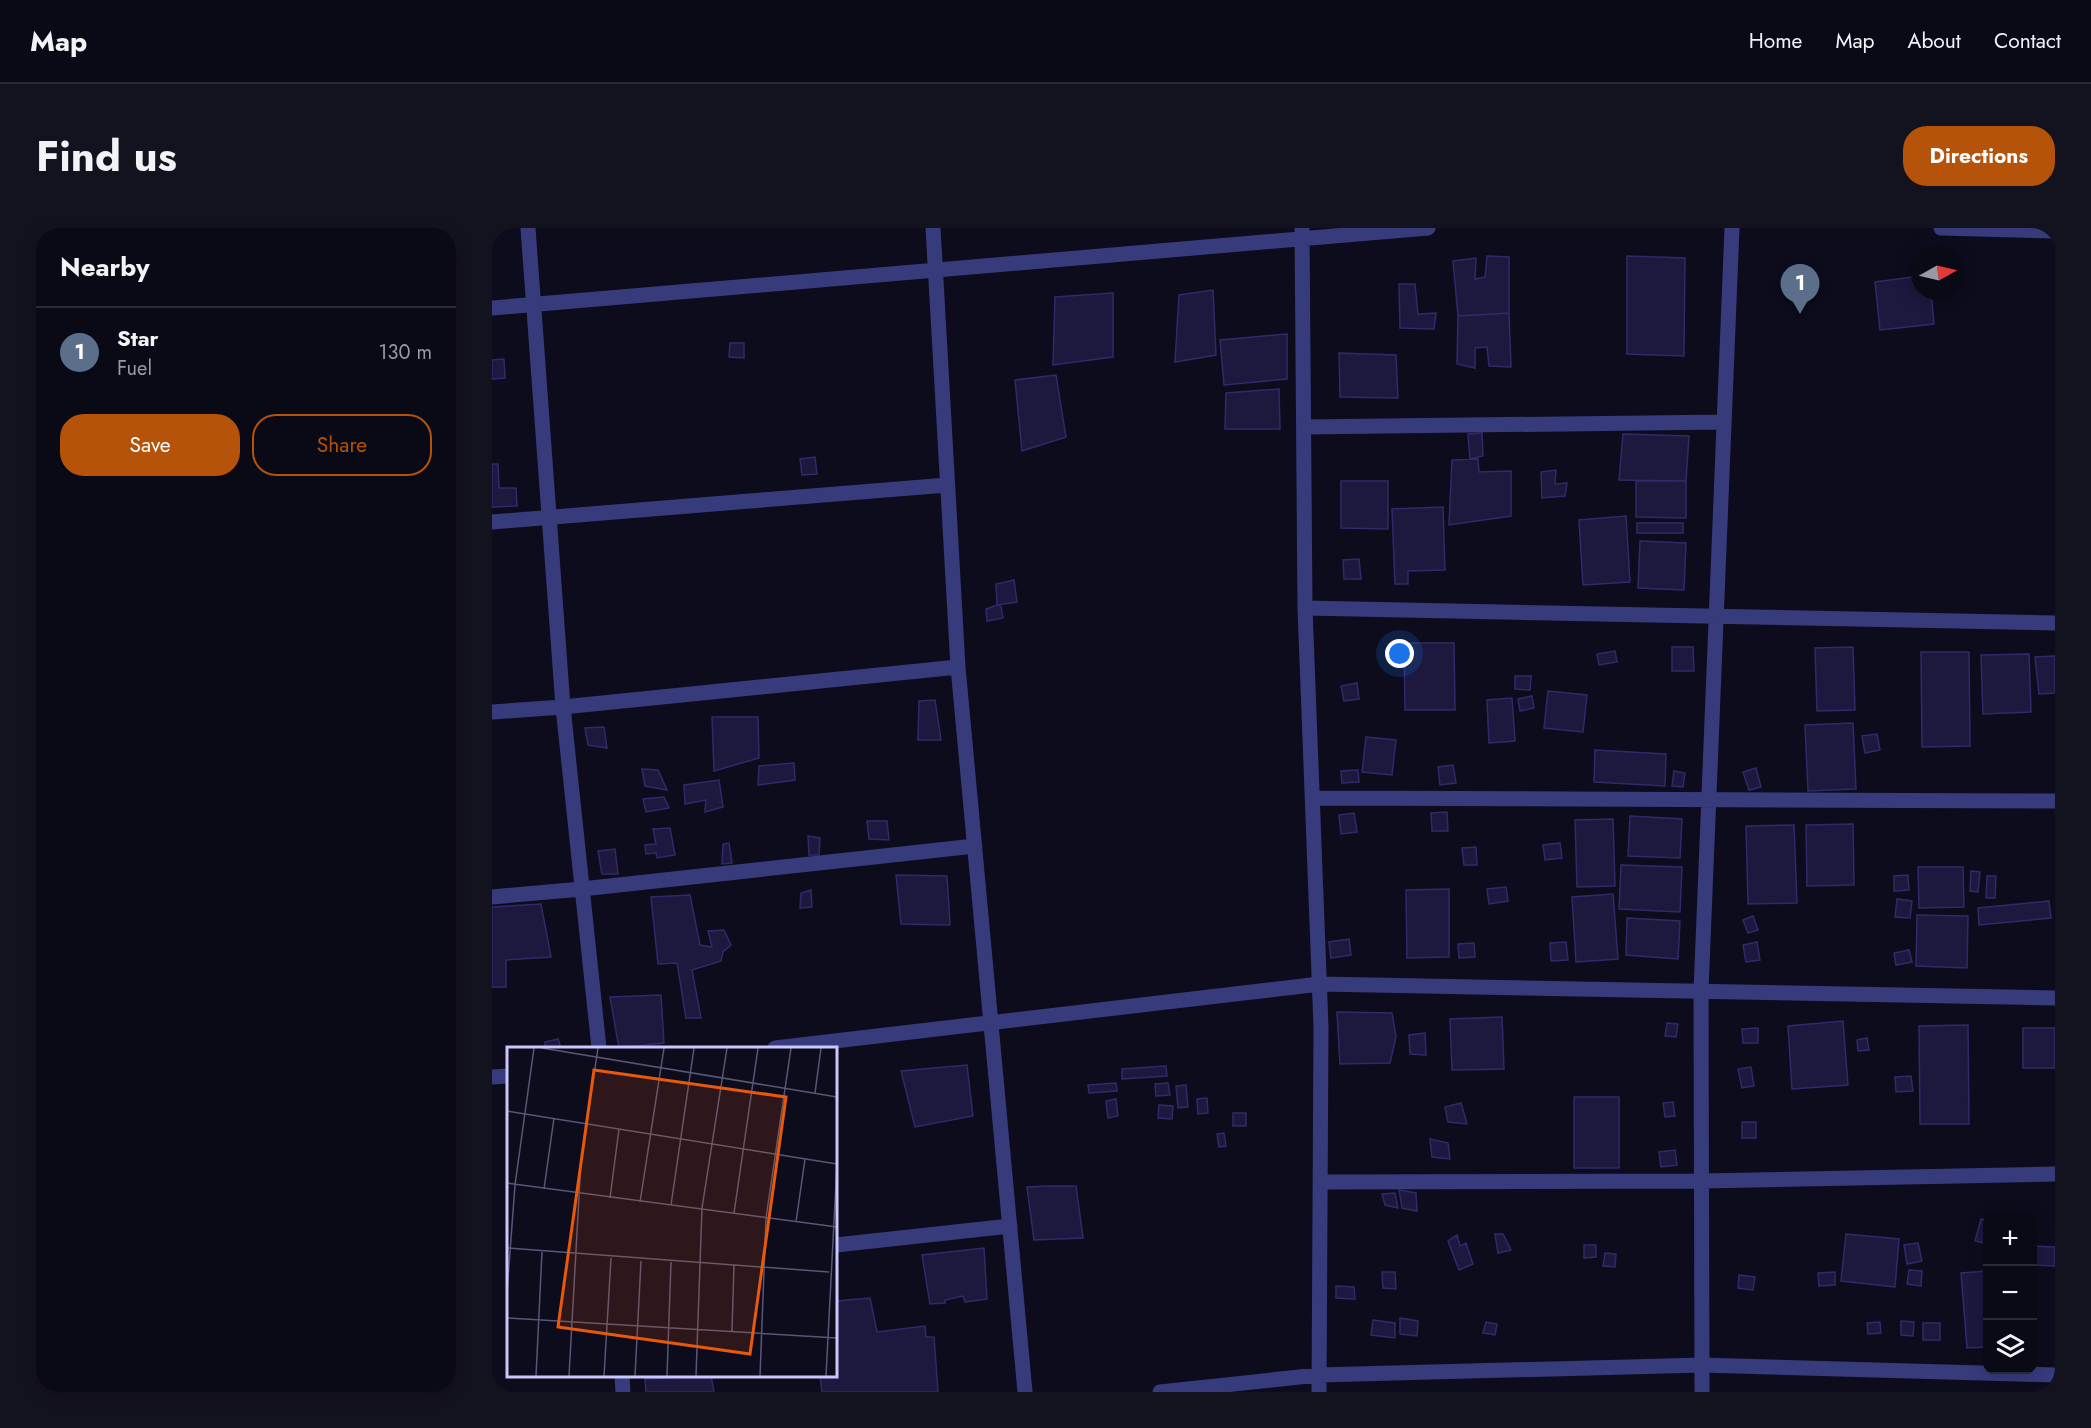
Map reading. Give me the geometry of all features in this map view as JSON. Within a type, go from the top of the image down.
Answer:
[{"type":"street","points":[[528,228],[563,706],[599,1047]]},
{"type":"street","points":[[933,228],[958,667],[1025,1392]]},
{"type":"street","points":[[492,308],[534,306],[756,284],[934,272],[1302,233],[1428,228]]},
{"type":"street","points":[[1702,1392],[1701,991],[1732,228]]},
{"type":"street","points":[[1941,228],[2055,231]]},
{"type":"street","points":[[1302,233],[1305,608],[1320,984],[1318,1392]]},
{"type":"street","points":[[1304,427],[1725,422]]},
{"type":"street","points":[[492,522],[947,485]]},
{"type":"street","points":[[1305,608],[2055,623]]},
{"type":"street","points":[[492,712],[958,667]]},
{"type":"street","points":[[1313,798],[2055,801]]},
{"type":"street","points":[[492,897],[975,846]]},
{"type":"street","points":[[784,1047],[1320,984],[2055,998]]},
{"type":"street","points":[[492,1077],[507,1076]]},
{"type":"street","points":[[1320,1182],[1702,1181],[2055,1174]]},
{"type":"street","points":[[837,1245],[1010,1226]]},
{"type":"street","points":[[1160,1392],[1318,1375],[1702,1365],[2055,1375]]},
{"type":"street","points":[[622,1377],[623,1392]]},
{"type":"building","points":[[1487,256],[1509,257],[1509,313],[1458,316],[1453,261],[1476,258],[1475,279],[1485,277]]},
{"type":"building","points":[[1627,256],[1685,258],[1684,356],[1627,354]]},
{"type":"building","points":[[1911,277],[1911,300],[1932,300],[1934,324],[1880,330],[1875,282]]},
{"type":"building","points":[[1399,284],[1415,284],[1418,314],[1436,313],[1434,329],[1400,328]]},
{"type":"building","points":[[1213,290],[1216,355],[1175,362],[1179,295]]},
{"type":"building","points":[[1113,293],[1113,357],[1053,365],[1055,297]]},
{"type":"building","points":[[1509,313],[1511,367],[1489,366],[1487,347],[1475,348],[1475,368],[1457,364],[1458,316]]},
{"type":"building","points":[[1287,334],[1287,379],[1224,385],[1220,340]]},
{"type":"building","points":[[730,343],[744,343],[744,358],[729,357]]},
{"type":"building","points":[[1339,353],[1396,355],[1398,398],[1340,397]]},
{"type":"building","points":[[504,359],[505,378],[492,379],[492,360]]},
{"type":"building","points":[[1056,375],[1066,437],[1022,451],[1015,380]]},
{"type":"building","points":[[1279,389],[1280,429],[1225,429],[1226,393]]},
{"type":"building","points":[[1482,433],[1483,456],[1470,459],[1468,434]]},
{"type":"building","points":[[1623,434],[1689,436],[1686,481],[1619,480]]},
{"type":"building","points":[[815,457],[817,474],[802,475],[800,459]]},
{"type":"building","points":[[1478,459],[1479,472],[1511,471],[1511,516],[1449,525],[1452,460]]},
{"type":"building","points":[[492,464],[498,464],[499,488],[516,488],[517,506],[492,507]]},
{"type":"building","points":[[1556,470],[1555,484],[1567,483],[1565,496],[1542,498],[1541,472]]},
{"type":"building","points":[[1341,481],[1388,481],[1388,529],[1341,528]]},
{"type":"building","points":[[1636,481],[1686,481],[1686,518],[1636,517]]},
{"type":"building","points":[[1443,507],[1445,570],[1408,571],[1408,584],[1395,584],[1392,509]]},
{"type":"building","points":[[1626,516],[1630,582],[1583,585],[1579,520]]},
{"type":"building","points":[[1637,523],[1683,523],[1683,533],[1637,533]]},
{"type":"building","points":[[1640,541],[1686,543],[1684,590],[1638,588]]},
{"type":"building","points":[[1359,559],[1361,579],[1344,579],[1343,560]]},
{"type":"building","points":[[1014,580],[1017,602],[997,605],[996,584]]},
{"type":"building","points":[[1001,606],[1003,618],[987,621],[986,609]]},
{"type":"building","points":[[1404,643],[1454,643],[1455,710],[1405,710]]},
{"type":"building","points":[[1672,647],[1693,647],[1694,671],[1672,671]]},
{"type":"building","points":[[1853,647],[1855,710],[1817,711],[1815,648]]},
{"type":"building","points":[[1615,651],[1617,662],[1599,665],[1597,654]]},
{"type":"building","points":[[1921,652],[1969,652],[1970,746],[1922,747]]},
{"type":"building","points":[[2029,654],[2031,712],[1983,714],[1981,655]]},
{"type":"building","points":[[2055,656],[2055,693],[2039,694],[2035,657]]},
{"type":"building","points":[[1515,676],[1531,676],[1530,690],[1515,689]]},
{"type":"building","points":[[1357,683],[1359,699],[1344,701],[1341,686]]},
{"type":"building","points":[[1548,691],[1587,695],[1583,732],[1544,728]]},
{"type":"building","points":[[1532,696],[1534,708],[1520,711],[1518,699]]},
{"type":"building","points":[[1512,698],[1515,741],[1489,743],[1487,700]]},
{"type":"building","points":[[935,700],[941,740],[918,740],[919,701]]},
{"type":"building","points":[[712,717],[758,717],[759,758],[714,771]]},
{"type":"building","points":[[1853,723],[1856,789],[1808,791],[1805,725]]},
{"type":"building","points":[[604,727],[607,748],[588,745],[585,728]]},
{"type":"building","points":[[1877,734],[1880,750],[1865,753],[1862,736]]},
{"type":"building","points":[[1366,737],[1396,740],[1392,775],[1362,772]]},
{"type":"building","points":[[1595,750],[1666,754],[1665,786],[1594,782]]},
{"type":"building","points":[[794,763],[795,780],[758,785],[759,766]]},
{"type":"building","points":[[1453,765],[1456,783],[1440,785],[1438,767]]},
{"type":"building","points":[[1756,768],[1761,787],[1749,790],[1743,772]]},
{"type":"building","points":[[642,769],[658,770],[667,790],[645,786]]},
{"type":"building","points":[[1358,770],[1359,782],[1342,783],[1341,771]]},
{"type":"building","points":[[1674,771],[1685,773],[1683,787],[1672,786]]},
{"type":"building","points":[[719,780],[723,807],[705,812],[706,800],[685,804],[684,785]]},
{"type":"building","points":[[664,797],[669,808],[646,812],[643,799]]},
{"type":"building","points":[[1447,812],[1448,831],[1432,831],[1431,813]]},
{"type":"building","points":[[1354,813],[1357,832],[1341,834],[1339,815]]},
{"type":"building","points":[[1630,816],[1682,819],[1680,858],[1628,856]]},
{"type":"building","points":[[1613,819],[1615,886],[1577,887],[1575,820]]},
{"type":"building","points":[[867,821],[887,821],[889,840],[869,839]]},
{"type":"building","points":[[1853,824],[1854,885],[1807,886],[1806,825]]},
{"type":"building","points":[[1794,825],[1797,903],[1748,904],[1746,826]]},
{"type":"building","points":[[670,828],[675,855],[657,858],[656,853],[646,854],[645,845],[656,844],[653,829]]},
{"type":"building","points":[[808,836],[820,838],[819,855],[809,855]]},
{"type":"building","points":[[729,843],[732,863],[722,864],[723,844]]},
{"type":"building","points":[[1560,843],[1562,858],[1545,860],[1543,845]]},
{"type":"building","points":[[1476,847],[1477,865],[1464,865],[1462,848]]},
{"type":"building","points":[[615,849],[618,874],[602,874],[598,851]]},
{"type":"building","points":[[1621,865],[1682,867],[1680,912],[1619,909]]},
{"type":"building","points":[[1918,867],[1963,867],[1964,907],[1919,908]]},
{"type":"building","points":[[1971,871],[1980,872],[1978,892],[1970,891]]},
{"type":"building","points":[[896,875],[947,876],[950,925],[901,924]]},
{"type":"building","points":[[1908,875],[1909,890],[1894,891],[1894,876]]},
{"type":"building","points":[[1987,876],[1996,876],[1995,898],[1986,898]]},
{"type":"building","points":[[1506,887],[1508,901],[1489,904],[1487,889]]},
{"type":"building","points":[[1449,889],[1449,957],[1407,958],[1406,890]]},
{"type":"building","points":[[811,890],[812,907],[800,908],[801,893]]},
{"type":"building","points":[[1613,894],[1618,959],[1576,962],[1572,897]]},
{"type":"building","points":[[690,895],[700,945],[712,947],[708,931],[724,930],[731,945],[723,952],[721,961],[692,970],[701,1018],[686,1018],[677,963],[658,964],[651,897]]},
{"type":"building","points":[[1897,899],[1912,901],[1910,918],[1895,917]]},
{"type":"building","points":[[2049,901],[2051,918],[1979,925],[1978,908]]},
{"type":"building","points":[[541,904],[551,957],[506,960],[506,987],[492,987],[492,907]]},
{"type":"building","points":[[1917,915],[1968,916],[1967,968],[1916,966]]},
{"type":"building","points":[[1753,916],[1758,930],[1748,933],[1743,920]]},
{"type":"building","points":[[1627,918],[1680,921],[1678,959],[1626,955]]},
{"type":"building","points":[[1349,939],[1351,955],[1331,958],[1329,942]]},
{"type":"building","points":[[1566,942],[1568,960],[1551,961],[1550,943]]},
{"type":"building","points":[[1757,942],[1760,960],[1746,962],[1743,945]]},
{"type":"building","points":[[1474,943],[1475,957],[1459,958],[1458,944]]},
{"type":"building","points":[[1909,950],[1912,962],[1896,965],[1894,953]]},
{"type":"building","points":[[661,995],[664,1043],[619,1047],[610,997]]},
{"type":"building","points":[[1337,1012],[1392,1013],[1396,1037],[1390,1063],[1340,1064]]},
{"type":"building","points":[[1502,1017],[1504,1069],[1452,1070],[1450,1019]]},
{"type":"building","points":[[1843,1021],[1848,1085],[1792,1089],[1788,1026]]},
{"type":"building","points":[[1667,1023],[1678,1024],[1676,1037],[1665,1036]]},
{"type":"building","points":[[1968,1025],[1969,1124],[1920,1124],[1919,1026]]},
{"type":"building","points":[[1758,1028],[1758,1043],[1743,1043],[1742,1029]]},
{"type":"building","points":[[2023,1028],[2055,1028],[2055,1068],[2023,1068]]},
{"type":"building","points":[[1425,1033],[1426,1055],[1410,1054],[1409,1035]]},
{"type":"building","points":[[1867,1038],[1869,1050],[1858,1051],[1857,1040]]},
{"type":"building","points":[[558,1039],[561,1047],[545,1047],[545,1042]]},
{"type":"building","points":[[967,1065],[973,1116],[915,1127],[901,1071]]},
{"type":"building","points":[[1166,1066],[1167,1076],[1122,1079],[1122,1069]]},
{"type":"building","points":[[1751,1067],[1754,1086],[1742,1088],[1738,1069]]},
{"type":"building","points":[[1911,1076],[1913,1091],[1896,1092],[1895,1077]]},
{"type":"building","points":[[1116,1083],[1117,1091],[1089,1093],[1088,1085]]},
{"type":"building","points":[[1168,1083],[1170,1095],[1156,1096],[1155,1084]]},
{"type":"building","points":[[1186,1085],[1188,1107],[1178,1108],[1176,1086]]},
{"type":"building","points":[[1574,1097],[1619,1097],[1619,1168],[1574,1168]]},
{"type":"building","points":[[1207,1098],[1208,1113],[1198,1114],[1197,1099]]},
{"type":"building","points":[[1116,1099],[1118,1116],[1108,1118],[1106,1101]]},
{"type":"building","points":[[1673,1102],[1675,1116],[1665,1117],[1663,1103]]},
{"type":"building","points":[[1461,1103],[1467,1124],[1448,1122],[1445,1107]]},
{"type":"building","points":[[1159,1105],[1173,1106],[1172,1119],[1158,1118]]},
{"type":"building","points":[[1233,1113],[1246,1113],[1246,1126],[1233,1126]]},
{"type":"building","points":[[1742,1122],[1756,1122],[1756,1138],[1742,1138]]},
{"type":"building","points":[[1224,1133],[1226,1146],[1219,1147],[1217,1134]]},
{"type":"building","points":[[1430,1139],[1448,1143],[1450,1159],[1432,1157]]},
{"type":"building","points":[[1675,1150],[1677,1165],[1661,1167],[1659,1152]]},
{"type":"building","points":[[1076,1186],[1083,1238],[1034,1240],[1027,1187]]},
{"type":"building","points":[[1399,1190],[1416,1193],[1417,1211],[1402,1208]]},
{"type":"building","points":[[1395,1193],[1398,1208],[1385,1205],[1382,1194]]},
{"type":"building","points":[[1981,1219],[1983,1220],[1983,1243],[1975,1241]]},
{"type":"building","points":[[1495,1234],[1503,1234],[1511,1250],[1498,1253]]},
{"type":"building","points":[[1846,1234],[1899,1239],[1895,1287],[1841,1281]]},
{"type":"building","points":[[1457,1235],[1460,1246],[1466,1243],[1473,1264],[1459,1270],[1448,1241]]},
{"type":"building","points":[[1918,1243],[1922,1261],[1907,1264],[1904,1245]]},
{"type":"building","points":[[1584,1245],[1596,1245],[1596,1257],[1584,1258]]},
{"type":"building","points":[[2037,1246],[2055,1247],[2055,1266],[2037,1265]]},
{"type":"building","points":[[984,1248],[987,1299],[965,1302],[963,1296],[945,1300],[945,1303],[930,1304],[922,1255]]},
{"type":"building","points":[[1605,1253],[1616,1254],[1615,1267],[1603,1266]]},
{"type":"building","points":[[1909,1270],[1922,1271],[1921,1286],[1907,1284]]},
{"type":"building","points":[[1983,1271],[1983,1347],[1967,1348],[1961,1273]]},
{"type":"building","points":[[1382,1272],[1395,1272],[1396,1289],[1383,1288]]},
{"type":"building","points":[[1835,1272],[1835,1285],[1819,1286],[1818,1273]]},
{"type":"building","points":[[1739,1275],[1755,1277],[1753,1290],[1738,1288]]},
{"type":"building","points":[[1336,1286],[1354,1287],[1355,1299],[1336,1298]]},
{"type":"building","points":[[870,1298],[877,1332],[925,1326],[926,1337],[934,1337],[938,1392],[822,1392],[820,1377],[837,1377],[837,1301]]},
{"type":"building","points":[[1400,1318],[1418,1321],[1417,1336],[1400,1334]]},
{"type":"building","points":[[1373,1320],[1395,1323],[1395,1338],[1371,1335]]},
{"type":"building","points":[[1901,1321],[1914,1322],[1913,1336],[1901,1335]]},
{"type":"building","points":[[1486,1322],[1497,1324],[1495,1335],[1483,1333]]},
{"type":"building","points":[[1880,1322],[1881,1333],[1868,1334],[1867,1323]]},
{"type":"building","points":[[1923,1323],[1940,1323],[1940,1340],[1923,1340]]},
{"type":"building","points":[[711,1377],[714,1392],[646,1392],[645,1379]]},
{"type":"place","name":"Star","points":[[1800,314]]}]
